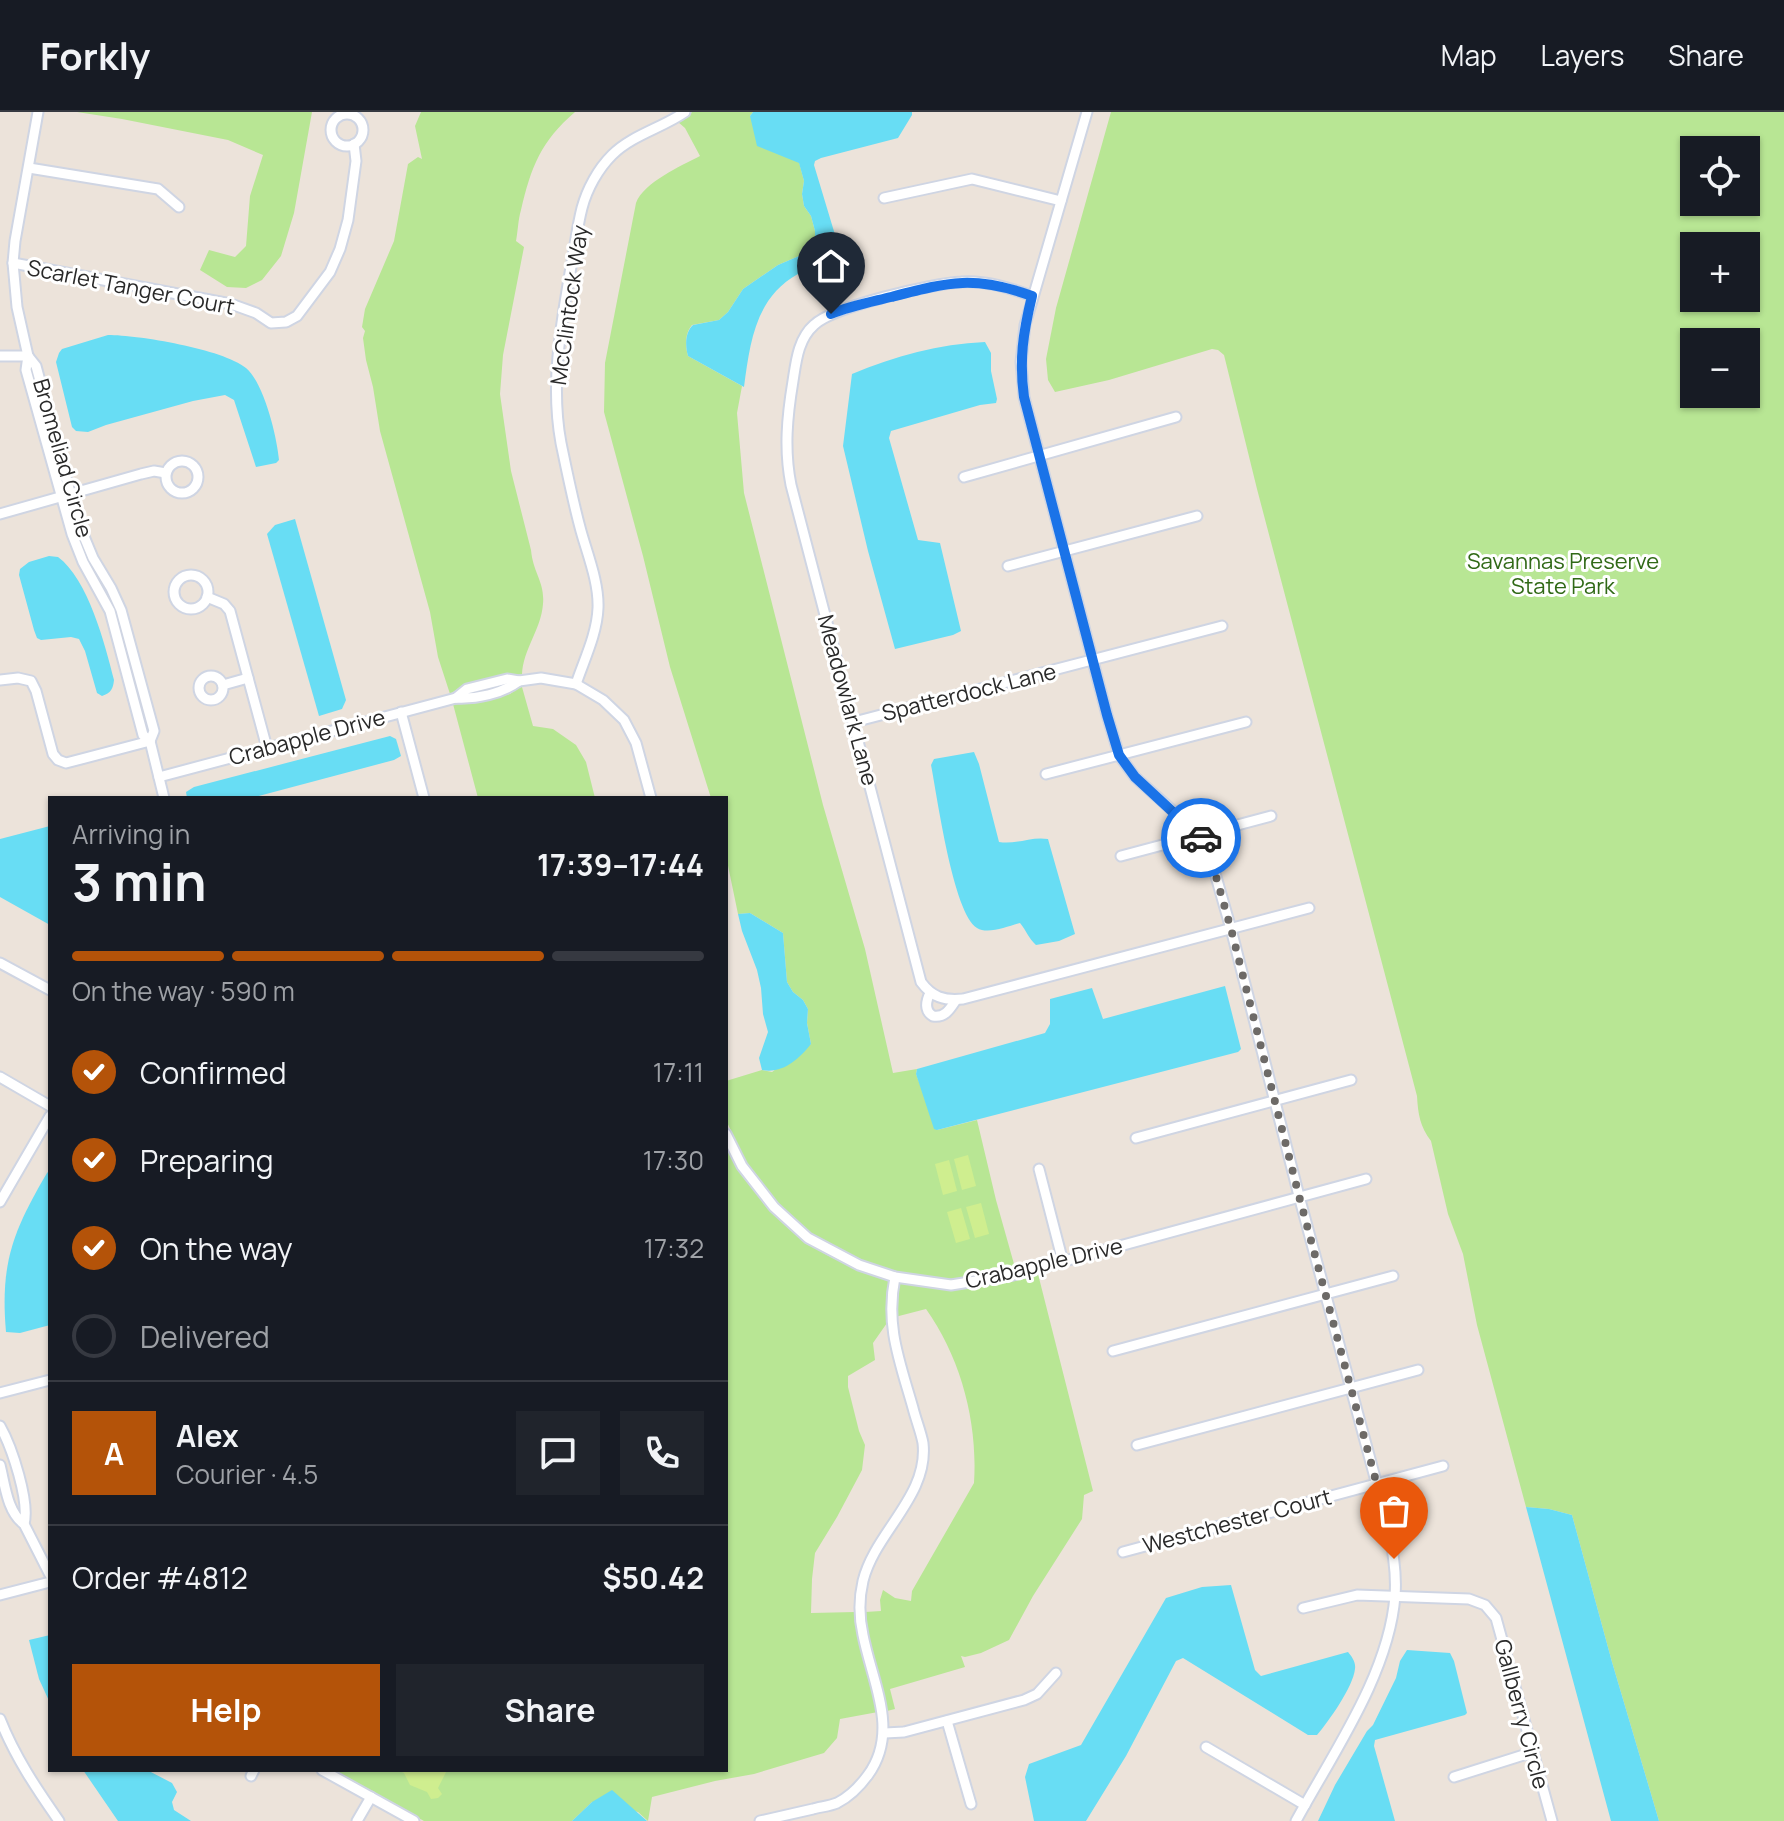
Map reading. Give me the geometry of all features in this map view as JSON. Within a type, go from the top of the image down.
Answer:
[{"type":"street","name":"Bromeliad Circle","points":[[38,112],[13,263],[17,307],[28,356],[26,370],[75,544],[110,611],[143,735],[150,741],[164,796]]},
{"type":"street","name":"McClintock Way","points":[[576,684],[596,625],[598,606],[560,438],[557,362],[582,206],[594,178],[612,155],[640,135],[685,112]]},
{"type":"street","points":[[1087,112],[1032,296],[1021,362],[1024,397],[1119,755],[1135,777],[1200,835],[1211,859],[1387,1522],[1394,1559],[1395,1596],[1384,1654],[1366,1695],[1296,1821]]},
{"type":"street","name":"Scarlet Tanger Court","points":[[13,263],[231,304],[256,313],[271,323],[286,322],[297,316],[330,272],[340,249],[348,220],[356,161],[354,144]]},
{"type":"street","points":[[29,168],[158,189],[179,207]]},
{"type":"street","points":[[884,198],[972,179],[1061,201]]},
{"type":"street","name":"Meadowlark Lane","points":[[956,1000],[941,1017],[933,1016],[927,1009],[930,993],[923,986],[917,969],[787,469],[787,419],[802,342],[814,324],[839,310],[962,281],[990,284],[1032,296]]},
{"type":"street","points":[[0,356],[28,356]]},
{"type":"street","name":"Bromeliad Circle","points":[[28,356],[36,366],[82,532],[126,624],[154,731],[150,741]]},
{"type":"street","points":[[964,477],[1176,417]]},
{"type":"street","points":[[0,514],[141,474],[154,471],[166,473]]},
{"type":"street","points":[[1008,566],[1197,516]]},
{"type":"street","points":[[207,597],[228,607],[267,748]]},
{"type":"street","name":"Spatterdock Lane","points":[[854,722],[1222,626]]},
{"type":"street","points":[[0,680],[18,678],[31,681],[53,754],[58,760],[66,763],[150,741]]},
{"type":"street","points":[[223,685],[248,678]]},
{"type":"street","name":"Crabapple Drive","points":[[159,777],[456,698],[471,699],[509,689],[519,681],[541,678],[576,684],[603,700],[624,720],[636,743],[650,796]]},
{"type":"street","points":[[401,712],[423,796]]},
{"type":"street","points":[[1046,774],[1246,722]]},
{"type":"street","points":[[1121,856],[1271,816]]},
{"type":"street","points":[[930,993],[956,1000],[1309,908]]},
{"type":"street","points":[[0,963],[48,989]]},
{"type":"street","points":[[0,1077],[48,1105]]},
{"type":"street","points":[[1136,1138],[1351,1080]]},
{"type":"street","points":[[1,1197],[48,1119]]},
{"type":"street","name":"Crabapple Drive","points":[[728,1138],[742,1166],[774,1207],[808,1238],[859,1265],[895,1277],[951,1285],[1013,1275],[1366,1179]]},
{"type":"street","points":[[1039,1169],[1063,1262]]},
{"type":"street","points":[[1113,1351],[1393,1276]]},
{"type":"street","points":[[760,1821],[836,1803],[861,1785],[876,1765],[885,1733],[882,1708],[862,1634],[862,1587],[875,1552],[921,1474],[923,1444],[895,1344],[891,1299],[895,1277]]},
{"type":"street","points":[[1137,1445],[1418,1370]]},
{"type":"street","points":[[0,1393],[48,1381]]},
{"type":"street","points":[[0,1426],[9,1441],[27,1507],[24,1524]]},
{"type":"street","points":[[0,1465],[13,1512],[24,1524],[48,1571]]},
{"type":"street","name":"Westchester Court","points":[[1123,1552],[1443,1466]]},
{"type":"street","points":[[0,1595],[48,1583]]},
{"type":"street","name":"Gallberry Circle","points":[[1303,1608],[1357,1595],[1469,1599],[1485,1605],[1496,1618],[1552,1821]]},
{"type":"street","points":[[885,1733],[904,1732],[1031,1697],[1056,1673]]},
{"type":"street","points":[[0,1719],[10,1745],[29,1778],[59,1821]]},
{"type":"street","points":[[947,1721],[971,1804]]},
{"type":"street","points":[[1206,1747],[1305,1805]]},
{"type":"street","points":[[1454,1777],[1533,1752]]},
{"type":"street","points":[[326,1772],[414,1821]]},
{"type":"street","points":[[357,1821],[371,1797]]},
{"type":"green space","points":[[77,112],[312,112],[294,213],[281,256],[262,280],[246,288],[227,287],[200,270],[209,250],[235,257],[246,246],[250,196],[263,155],[228,140]]},
{"type":"green space","points":[[421,112],[575,112],[546,144],[525,195],[516,241],[524,247],[503,355],[500,394],[511,471],[542,590],[542,613],[525,657],[522,675],[505,674],[475,681],[450,694],[380,431],[362,327],[365,309],[394,241],[408,164],[418,157],[422,159],[415,126]]},
{"type":"green space","points":[[692,112],[753,112],[750,116],[799,162],[804,181],[804,206],[811,216],[815,245],[743,289],[719,320],[692,325],[687,336],[687,352],[688,356],[742,386],[737,413],[744,493],[823,805],[865,949],[893,1073],[917,1069],[916,1074],[937,1130],[977,1120],[1014,1264],[1034,1260],[1035,1264],[951,1279],[896,1272],[861,1260],[810,1234],[777,1203],[746,1163],[728,1124],[728,1080],[762,1070],[772,1072],[811,1044],[808,1009],[787,982],[783,933],[750,913],[738,914],[728,866],[728,796],[710,796],[670,667],[604,412],[605,363],[636,203],[640,195],[655,182],[700,156],[685,128],[678,122]]},
{"type":"green space","name":"Savannas Preserve State Park","points":[[1111,112],[1784,112],[1784,1821],[1659,1821],[1572,1515],[1526,1507],[1477,1325],[1463,1254],[1448,1214],[1431,1141],[1420,1120],[1417,1096],[1224,355],[1212,349],[1109,380],[1055,392],[1048,380],[1046,359],[1056,308]]},
{"type":"green space","points":[[522,687],[533,726],[553,729],[576,745],[586,762],[594,796],[477,796],[453,704],[472,704],[510,694]]},
{"type":"green space","points":[[728,1148],[759,1197],[804,1241],[889,1281],[887,1323],[873,1343],[875,1360],[848,1376],[848,1387],[865,1445],[862,1470],[815,1553],[811,1613],[856,1612],[858,1635],[878,1712],[840,1719],[837,1738],[824,1753],[754,1774],[652,1797],[648,1821],[638,1812],[592,1802],[572,1821],[424,1821],[337,1772],[728,1772]]},
{"type":"green space","points":[[968,1155],[976,1186],[962,1190],[954,1159]]},
{"type":"green space","points":[[949,1160],[957,1191],[943,1195],[935,1164]]},
{"type":"green space","points":[[981,1203],[989,1234],[975,1238],[966,1207]]},
{"type":"green space","points":[[961,1208],[970,1239],[956,1243],[947,1212]]},
{"type":"green space","points":[[1038,1274],[1093,1491],[1084,1495],[1082,1519],[1009,1640],[981,1653],[961,1656],[965,1667],[890,1689],[895,1709],[887,1711],[867,1633],[865,1612],[881,1611],[883,1590],[895,1598],[911,1601],[912,1591],[974,1483],[975,1460],[965,1392],[949,1348],[926,1309],[895,1317],[899,1283],[952,1290],[1014,1281]]},
{"type":"green space","points":[[446,1772],[438,1788],[442,1794],[431,1799],[427,1792],[410,1785],[404,1773]]},
{"type":"water","points":[[753,112],[912,112],[912,115],[898,138],[815,161],[839,248],[829,261],[798,274],[772,296],[752,338],[744,387],[688,356],[688,331],[693,325],[719,320],[743,289],[778,265],[806,253],[815,244],[811,216],[804,206],[804,181],[799,163],[757,146],[750,116]]},
{"type":"water","points":[[108,335],[159,340],[200,349],[246,368],[253,375],[264,398],[279,460],[256,467],[234,400],[225,395],[193,401],[88,432],[76,431],[72,427],[56,362],[59,353],[62,349]]},
{"type":"water","points":[[985,342],[991,353],[996,403],[891,431],[889,438],[918,540],[940,543],[961,631],[895,649],[843,446],[852,374],[917,352]]},
{"type":"water","points":[[295,519],[346,700],[342,709],[319,716],[267,534],[275,525]]},
{"type":"water","points":[[49,556],[58,557],[69,567],[94,613],[114,680],[111,690],[105,695],[97,693],[79,639],[37,638],[19,575],[20,569],[29,562]]},
{"type":"water","points":[[390,736],[396,739],[401,756],[259,796],[187,796],[186,792],[194,787]]},
{"type":"water","points":[[974,752],[999,842],[1048,839],[1075,934],[1036,945],[1020,923],[987,931],[977,928],[968,918],[953,878],[931,765],[934,759]]},
{"type":"water","points":[[48,827],[48,924],[0,897],[0,839]]},
{"type":"water","points":[[750,913],[783,933],[787,982],[808,1009],[811,1044],[796,1060],[777,1070],[762,1070],[759,1058],[768,1032],[757,970],[738,914]]},
{"type":"water","points":[[1225,986],[1241,1049],[1238,1052],[934,1129],[917,1069],[1045,1033],[1050,1024],[1050,999],[1092,988],[1103,1019]]},
{"type":"water","points":[[47,1173],[48,1326],[20,1333],[6,1332],[7,1267],[25,1213]]},
{"type":"water","points":[[1526,1507],[1572,1515],[1659,1821],[1611,1821]]},
{"type":"water","points":[[1231,1585],[1255,1670],[1261,1676],[1348,1652],[1352,1658],[1355,1669],[1350,1685],[1317,1735],[1308,1735],[1183,1658],[1176,1661],[1126,1756],[1086,1821],[1034,1821],[1025,1777],[1029,1764],[1081,1745],[1166,1598],[1202,1587]]},
{"type":"water","points":[[48,1635],[48,1699],[39,1679],[29,1640]]},
{"type":"water","points":[[1407,1650],[1450,1653],[1467,1713],[1375,1740],[1374,1746],[1395,1821],[1318,1821],[1335,1785],[1373,1725]]},
{"type":"water","points":[[84,1772],[151,1772],[172,1783],[177,1792],[172,1802],[174,1810],[191,1821],[118,1821]]},
{"type":"water","points":[[612,1790],[647,1821],[572,1821],[592,1802]]},
{"type":"way so far","points":[[1201,838],[1211,859],[1231,929],[1387,1522],[1394,1559]]},
{"type":"route","points":[[831,314],[962,281],[990,284],[1032,296],[1021,353],[1024,397],[1119,755],[1135,777],[1201,838]]}]
